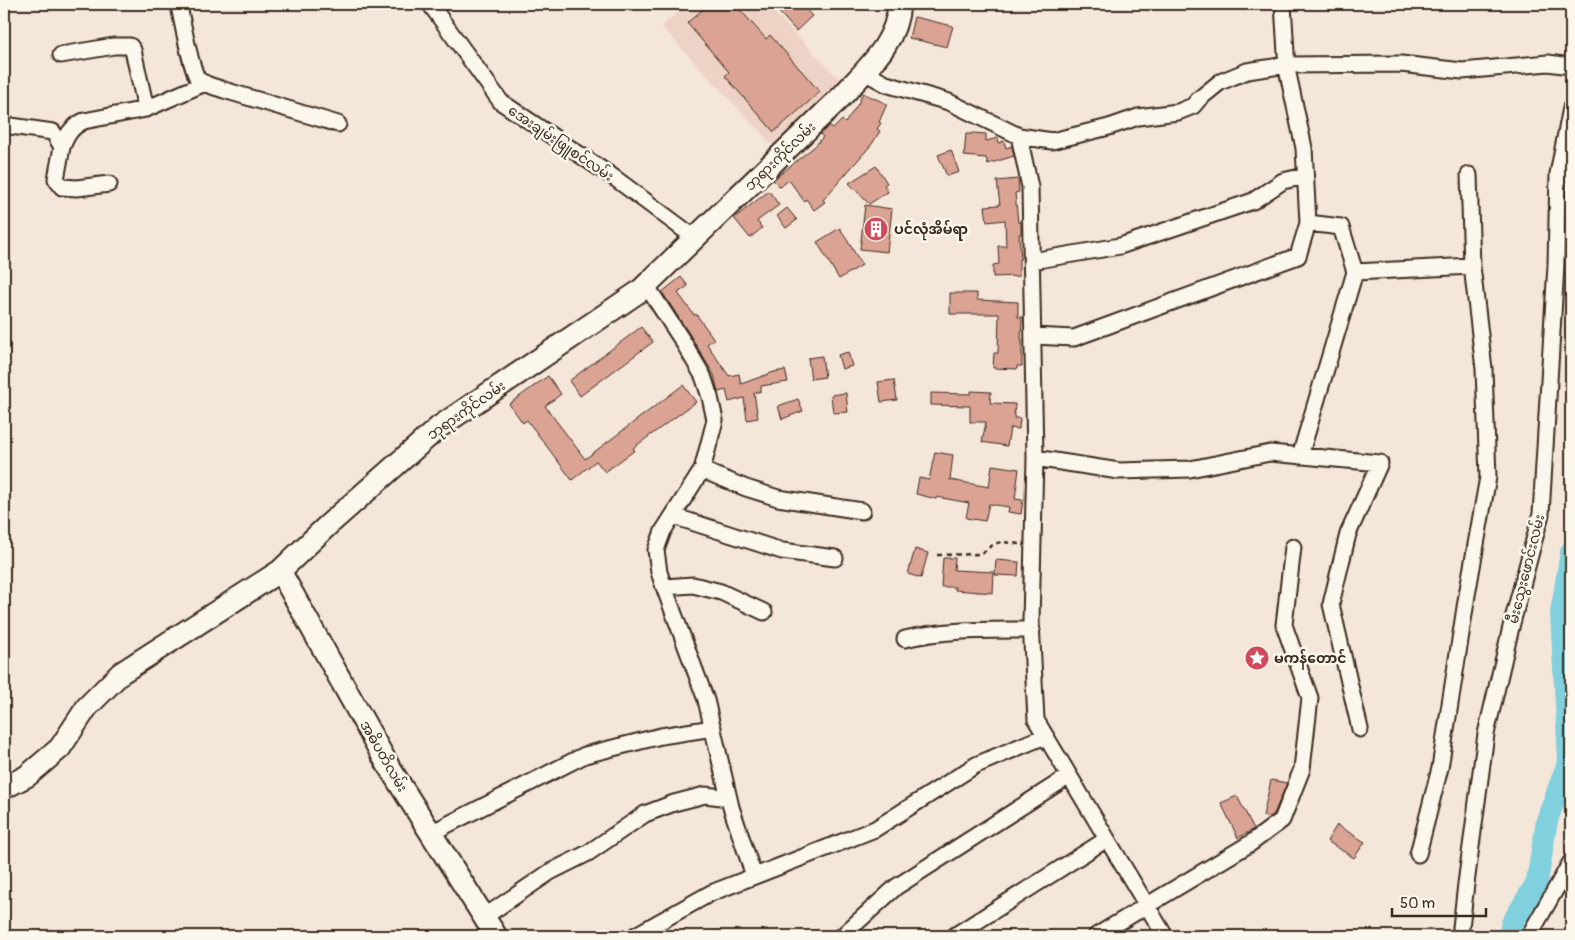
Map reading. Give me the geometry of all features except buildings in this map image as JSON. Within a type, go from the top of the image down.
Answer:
[{"type":"street","name":"အေးချမ်းဖြူစင်လမ်း","points":[[430,4],[501,102],[616,179],[695,238]]},
{"type":"street","name":"ဘုရားကိုင်လမ်း","points":[[4,788],[27,776],[60,748],[87,707],[121,673],[280,571],[327,526],[438,427],[640,291],[843,95],[864,72],[884,49],[898,17],[899,4]]},
{"type":"street","points":[[1033,336],[1074,338],[1298,256],[1308,223],[1304,148],[1287,65],[1283,4]]},
{"type":"street","points":[[179,6],[197,78],[224,90],[338,124]]},
{"type":"street","points":[[61,55],[114,46],[130,46],[133,50],[146,109]]},
{"type":"street","points":[[864,72],[886,84],[949,102],[1020,136],[1052,141],[1138,117],[1178,112],[1193,106],[1198,99],[1220,82],[1248,71],[1287,65],[1401,64],[1462,71],[1548,64],[1571,66]]},
{"type":"street","points":[[109,184],[77,188],[62,186],[56,179],[62,148],[68,134],[75,126],[84,121],[146,109],[205,83]]},
{"type":"street","name":"မီးသွေးဖောင်းလမ်း","points":[[1460,936],[1486,734],[1512,623],[1541,514],[1556,265],[1558,174],[1571,108]]},
{"type":"street","points":[[4,125],[53,132],[62,148]]},
{"type":"street","points":[[1020,136],[1030,187],[1035,458],[1032,630],[1036,720],[1165,936]]},
{"type":"street","points":[[1418,854],[1440,768],[1465,605],[1488,476],[1484,369],[1472,266],[1469,175]]},
{"type":"street","points":[[1032,261],[1120,246],[1253,201],[1283,181],[1305,176]]},
{"type":"street","points":[[1300,456],[1355,272],[1341,227],[1308,223]]},
{"type":"street","points":[[1355,272],[1472,266]]},
{"type":"street","points":[[646,285],[703,376],[715,420],[702,470],[662,531],[656,550],[659,572],[706,700],[729,798],[754,876]]},
{"type":"street","points":[[1035,458],[1119,472],[1190,469],[1270,453],[1380,463],[1348,534],[1331,604],[1360,729]]},
{"type":"street","points":[[702,470],[746,488],[778,498],[862,511]]},
{"type":"street","points":[[673,516],[782,551],[835,558]]},
{"type":"street","points":[[1096,936],[1252,843],[1282,820],[1302,768],[1310,698],[1284,625],[1292,546]]},
{"type":"street","name":"အဓိပတိလမ်း","points":[[280,571],[389,767],[496,936]]},
{"type":"street","points":[[664,587],[693,585],[721,592],[764,612]]},
{"type":"street","points":[[905,639],[922,635],[980,630],[1032,630]]},
{"type":"street","points":[[431,833],[585,756],[661,736],[713,728]]},
{"type":"street","points":[[634,936],[711,893],[875,829],[976,764],[1045,736]]},
{"type":"street","points":[[842,936],[896,887],[1069,776]]},
{"type":"street","points":[[484,916],[550,872],[588,854],[645,814],[674,803],[705,795],[729,798]]},
{"type":"street","points":[[954,936],[1107,838]]},
{"type":"street","points":[[1529,936],[1571,862]]},
{"type":"path","points":[[937,555],[982,554],[992,544],[1001,541],[1033,546]]},
{"type":"shaded area","points":[[689,4],[766,4],[841,81],[774,147],[661,26]]},
{"type":"waterway","points":[[1509,936],[1512,923],[1537,882],[1547,820],[1569,760],[1561,613],[1571,552]]},
{"type":"place","name":"ပင်လုံအိမ်ရာ","points":[[876,229]]},
{"type":"place","name":"မကန်တောင်","points":[[1257,658]]}]
